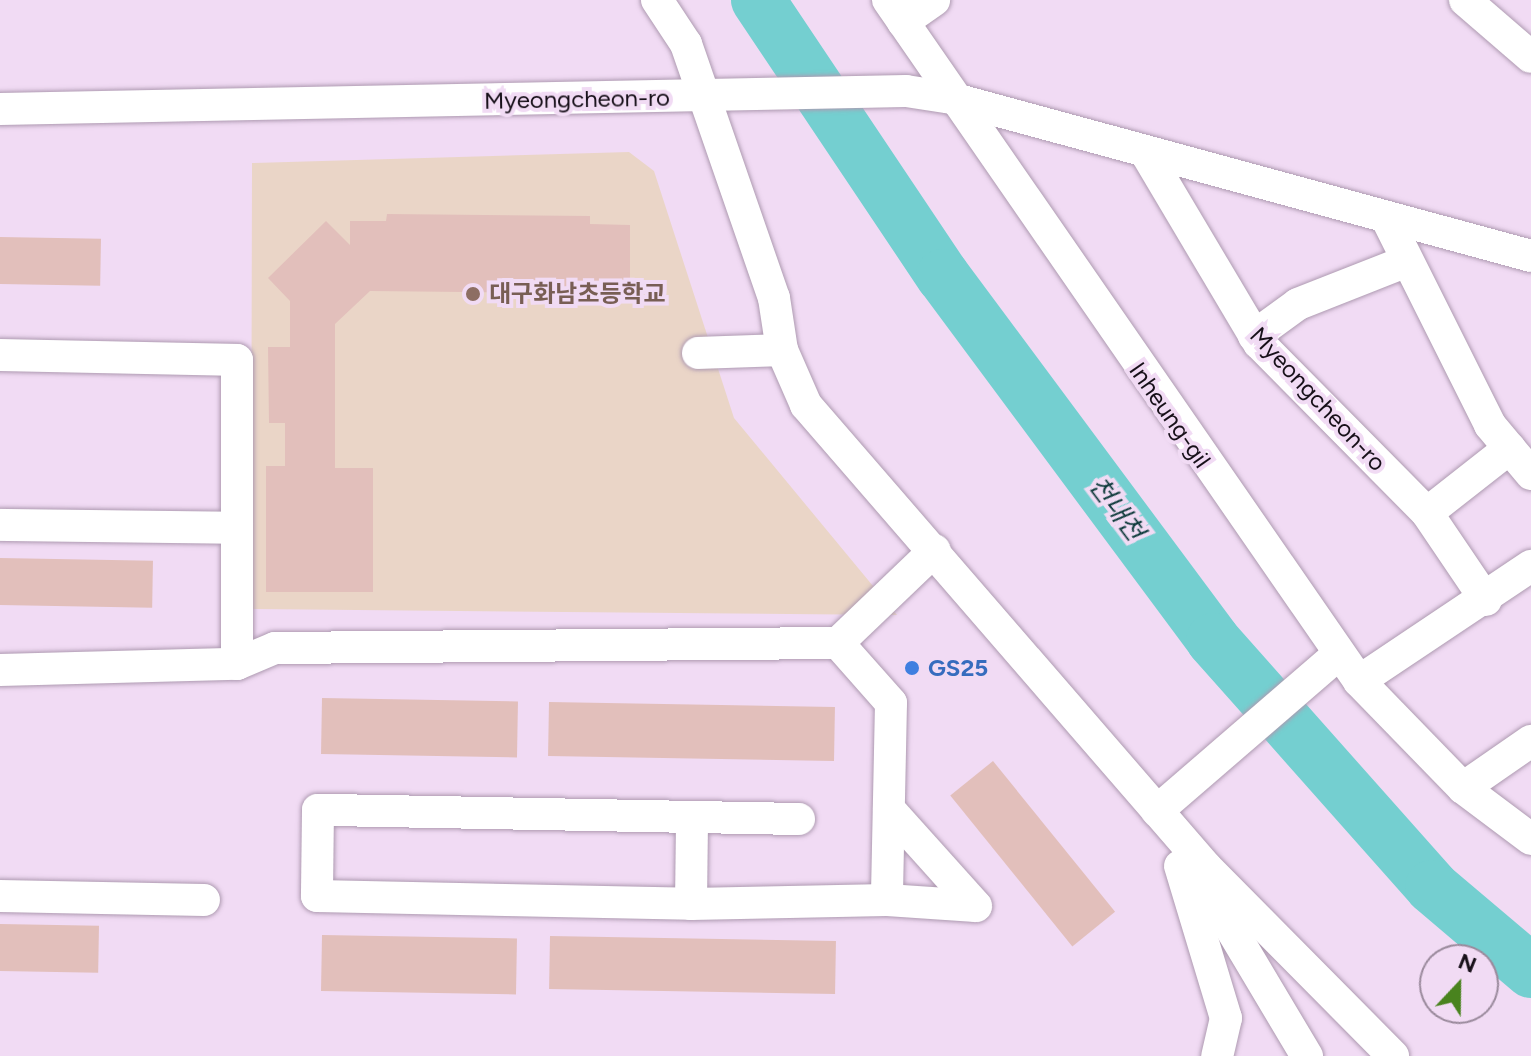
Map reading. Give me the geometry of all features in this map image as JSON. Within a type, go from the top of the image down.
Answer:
[{"type":"street","points":[[657,0],[686,44],[774,298],[782,350],[806,405],[935,550],[1163,818],[1393,1056]]},
{"type":"street","name":"Inheung-gil","points":[[934,0],[895,11],[951,98],[1339,654],[1359,681],[1463,788],[1531,839]]},
{"type":"street","points":[[1465,0],[1531,57]]},
{"type":"street","name":"Myeongcheon-ro","points":[[0,109],[703,96],[759,90],[906,91],[951,98],[1531,256]]},
{"type":"street","name":"Myeongcheon-ro","points":[[1146,153],[1254,336],[1427,513],[1486,600]]},
{"type":"street","points":[[1386,217],[1490,425],[1531,474]]},
{"type":"street","points":[[1254,336],[1298,304],[1407,261]]},
{"type":"street","points":[[698,353],[782,350]]},
{"type":"street","points":[[0,355],[237,360],[237,664]]},
{"type":"street","points":[[1427,513],[1510,448]]},
{"type":"street","points":[[0,525],[237,528]]},
{"type":"street","points":[[0,670],[237,664],[275,648],[838,643],[935,550]]},
{"type":"street","points":[[1359,681],[1486,600],[1531,566]]},
{"type":"street","points":[[838,643],[891,703],[887,900]]},
{"type":"street","points":[[1163,818],[1339,654]]},
{"type":"street","points":[[1463,788],[1531,741]]},
{"type":"street","points":[[799,819],[318,810],[317,896],[691,904],[887,900],[976,906],[889,809]]},
{"type":"street","points":[[691,904],[692,818]]},
{"type":"street","points":[[1163,818],[1226,1018],[1217,1056]]},
{"type":"street","points":[[1163,818],[1307,1056]]},
{"type":"street","points":[[0,896],[204,900]]},
{"type":"shaded area","name":"대구화남초등학교","points":[[629,152],[654,171],[734,418],[897,615],[251,609],[252,163]]},
{"type":"building","points":[[387,214],[590,216],[590,224],[630,225],[630,294],[370,291],[335,324],[335,468],[373,468],[373,592],[266,592],[266,466],[285,466],[285,423],[269,423],[268,347],[290,347],[290,301],[268,278],[326,221],[350,245],[350,221],[386,221]]},
{"type":"building","points":[[0,237],[101,239],[100,286],[0,284]]},
{"type":"building","points":[[0,558],[153,561],[152,608],[0,605]]},
{"type":"building","points":[[322,698],[518,701],[517,757],[321,754]]},
{"type":"building","points":[[549,702],[835,707],[834,761],[548,756]]},
{"type":"building","points":[[993,761],[1115,912],[1072,946],[950,796]]},
{"type":"building","points":[[0,924],[99,926],[98,973],[0,971]]},
{"type":"building","points":[[322,935],[517,938],[516,994],[321,991]]},
{"type":"building","points":[[550,936],[836,941],[835,994],[549,989]]},
{"type":"waterway","name":"천내천","points":[[758,0],[943,276],[1213,640],[1432,887],[1531,971]]},
{"type":"place","name":"대구화남초등학교","points":[[473,294]]},
{"type":"place","name":"GS25","points":[[912,668]]}]
